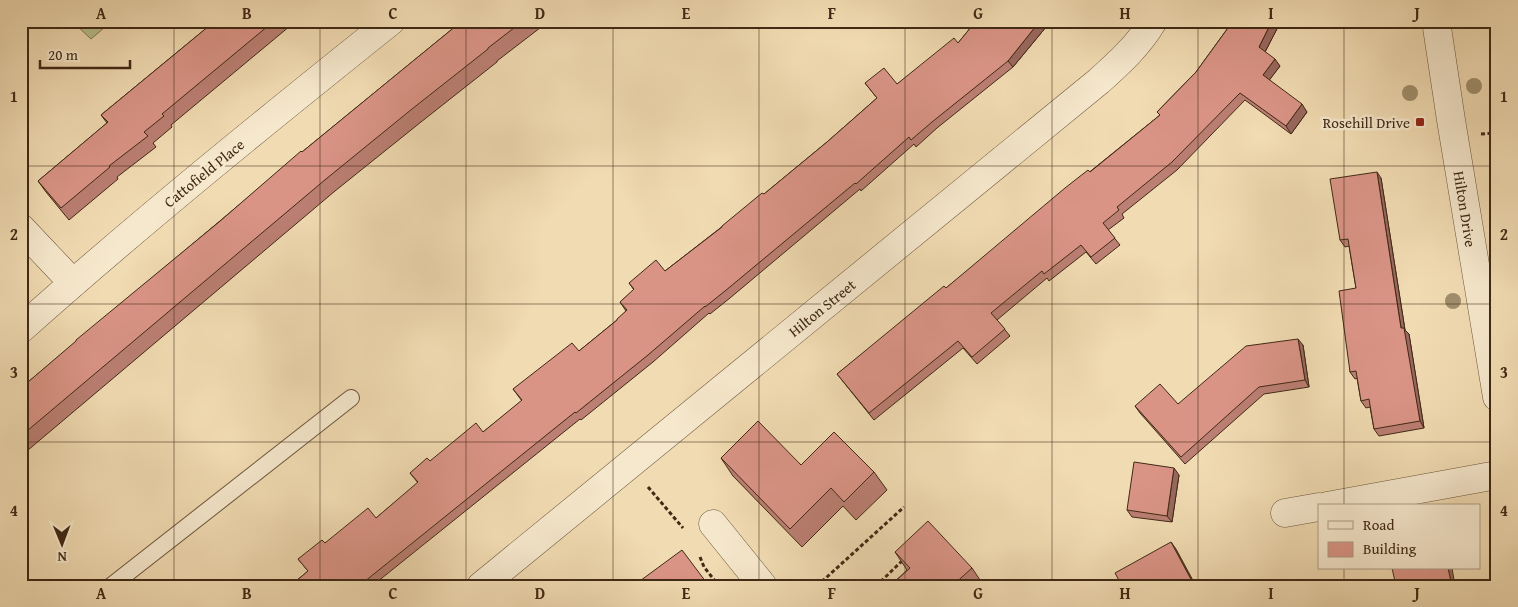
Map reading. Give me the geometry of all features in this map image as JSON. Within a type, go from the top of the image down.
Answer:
[{"type":"street","name":"Cattofield Place","points":[[21,329],[176,196],[391,21]]},
{"type":"street","name":"Hilton Street","points":[[481,586],[1099,81],[1126,57],[1146,33],[1153,21]]},
{"type":"street","name":"Hilton Drive","points":[[1436,21],[1453,137],[1497,397]]},
{"type":"street","points":[[21,228],[73,283]]},
{"type":"street","points":[[1338,504],[1497,475]]},
{"type":"street","points":[[1285,514],[1318,507]]},
{"type":"street","points":[[713,524],[763,586]]},
{"type":"lane","points":[[111,586],[351,398]]},
{"type":"path","points":[[629,466],[684,530]]},
{"type":"path","points":[[817,586],[904,507]]},
{"type":"path","points":[[698,552],[704,567],[719,586]]},
{"type":"path","points":[[876,586],[903,560]]},
{"type":"green space","points":[[72,21],[112,21],[91,39]]},
{"type":"building","points":[[215,21],[274,21],[162,114],[164,116],[144,132],[148,136],[109,166],[61,208],[38,181],[108,122],[101,115]]},
{"type":"building","points":[[462,21],[523,21],[326,179],[21,436],[21,388],[301,151]]},
{"type":"building","points":[[976,21],[1040,21],[1008,61],[911,140],[909,137],[856,184],[705,306],[648,355],[359,586],[290,586],[308,571],[298,559],[322,540],[325,543],[368,508],[376,518],[418,482],[410,473],[427,458],[430,461],[476,423],[483,432],[522,400],[513,389],[572,343],[579,351],[617,320],[627,310],[620,302],[634,289],[629,283],[656,260],[665,271],[827,142],[877,98],[865,83],[884,68],[897,84],[954,38],[958,43]]},
{"type":"building","points":[[1233,21],[1272,21],[1259,47],[1275,59],[1263,75],[1302,104],[1286,126],[1240,93],[1172,162],[1117,207],[1119,210],[1103,223],[1115,238],[1091,257],[1081,245],[1044,274],[1042,271],[991,313],[1005,329],[972,357],[958,341],[869,413],[837,374],[944,286],[946,288],[1065,188],[1088,170],[1090,172],[1160,115],[1157,112],[1196,72]]},
{"type":"building","points":[[1377,172],[1401,328],[1404,328],[1420,421],[1374,429],[1369,399],[1361,401],[1356,371],[1350,372],[1339,291],[1356,288],[1348,239],[1340,240],[1330,179]]},
{"type":"building","points":[[1298,339],[1305,380],[1259,387],[1181,457],[1135,406],[1160,384],[1178,404],[1246,346]]},
{"type":"building","points":[[758,421],[801,465],[834,432],[874,472],[844,502],[831,488],[790,529],[721,458]]},
{"type":"building","points":[[1134,462],[1174,468],[1167,516],[1127,510]]},
{"type":"building","points":[[928,521],[972,568],[952,586],[890,586],[910,568],[895,552]]},
{"type":"building","points":[[1171,542],[1194,585],[1122,586],[1115,573]]},
{"type":"building","points":[[682,550],[709,586],[633,586]]},
{"type":"building","points":[[1392,570],[1448,570],[1452,586],[1396,586]]},
{"type":"place","name":"Rosehill Drive","points":[[1420,122]]}]
